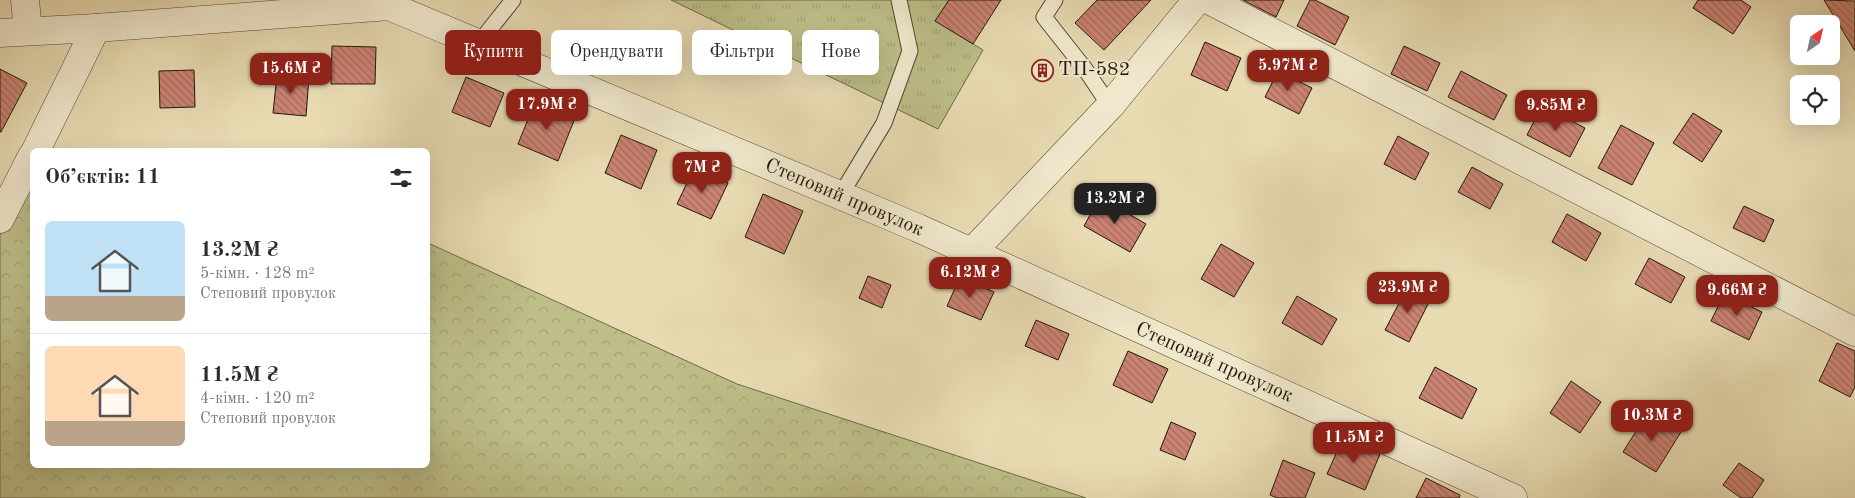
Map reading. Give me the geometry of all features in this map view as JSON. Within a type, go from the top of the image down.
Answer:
[{"type":"street","points":[[24,0],[28,31]]},
{"type":"street","points":[[971,253],[1110,106],[1197,0]]},
{"type":"street","points":[[1208,0],[1855,332]]},
{"type":"street","name":"Степовий провулок","points":[[0,33],[96,28],[389,6],[445,30]]},
{"type":"street","points":[[37,148],[96,28]]},
{"type":"street","name":"Степовий провулок","points":[[541,70],[971,253],[1513,498]]},
{"type":"street","points":[[0,219],[30,160]]},
{"type":"lane","points":[[489,30],[513,0]]},
{"type":"lane","points":[[840,196],[884,123],[910,51],[899,0]]},
{"type":"lane","points":[[1055,0],[1044,17],[1085,68],[1110,106]]},
{"type":"green space","points":[[671,0],[949,0],[936,21],[983,50],[938,129],[826,75],[879,75],[879,30],[802,30],[802,63],[792,58],[792,30],[733,30]]},
{"type":"green space","points":[[30,182],[30,468],[430,468],[430,244],[737,384],[1086,498],[0,498],[0,235]]},
{"type":"building","points":[[949,0],[1001,0],[973,44],[935,21]]},
{"type":"building","points":[[1097,0],[1151,0],[1104,50],[1075,23]]},
{"type":"building","points":[[1243,0],[1284,0],[1276,17]]},
{"type":"building","points":[[1310,0],[1315,0],[1349,17],[1335,45],[1297,26]]},
{"type":"building","points":[[1698,0],[1741,0],[1751,7],[1733,34],[1693,8]]},
{"type":"building","points":[[1824,0],[1855,1],[1855,51],[1840,26],[1840,15],[1833,15]]},
{"type":"building","points":[[1205,42],[1241,58],[1227,91],[1191,75]]},
{"type":"building","points":[[332,46],[376,47],[375,84],[331,84]]},
{"type":"building","points":[[1404,46],[1440,63],[1427,91],[1391,74]]},
{"type":"building","name":"ТП-582","points":[[1040,62],[1050,69],[1044,78],[1034,72]]},
{"type":"building","points":[[0,69],[27,83],[1,132],[0,132]]},
{"type":"building","points":[[194,70],[195,107],[160,108],[159,71]]},
{"type":"building","points":[[1278,71],[1312,88],[1299,114],[1265,97]]},
{"type":"building","points":[[1461,71],[1507,95],[1494,120],[1448,97]]},
{"type":"building","points":[[277,75],[309,77],[306,116],[273,113]]},
{"type":"building","points":[[466,77],[504,93],[490,127],[452,112]]},
{"type":"building","points":[[535,102],[575,118],[558,161],[518,144]]},
{"type":"building","points":[[1542,106],[1585,128],[1570,157],[1527,135]]},
{"type":"building","points":[[1693,113],[1722,131],[1702,162],[1673,143]]},
{"type":"building","points":[[1621,125],[1654,143],[1632,185],[1598,168]]},
{"type":"building","points":[[621,135],[657,150],[641,189],[605,173]]},
{"type":"building","points":[[1398,136],[1429,153],[1415,180],[1384,164]]},
{"type":"building","points":[[1472,167],[1503,184],[1490,209],[1458,192]]},
{"type":"building","points":[[694,168],[728,183],[711,219],[677,204]]},
{"type":"building","points":[[763,194],[803,211],[784,254],[745,237]]},
{"type":"building","points":[[1100,197],[1146,224],[1130,252],[1084,226]]},
{"type":"building","points":[[1744,206],[1774,220],[1764,242],[1733,228]]},
{"type":"building","points":[[1567,214],[1601,233],[1586,261],[1552,242]]},
{"type":"building","points":[[1221,244],[1254,263],[1234,297],[1201,279]]},
{"type":"building","points":[[1649,258],[1685,277],[1671,303],[1635,284]]},
{"type":"building","points":[[868,276],[891,285],[882,308],[859,298]]},
{"type":"building","points":[[960,277],[994,292],[981,320],[947,306]]},
{"type":"building","points":[[1408,286],[1431,298],[1409,342],[1385,330]]},
{"type":"building","points":[[1724,294],[1762,312],[1749,340],[1711,321]]},
{"type":"building","points":[[1297,296],[1337,319],[1322,345],[1282,323]]},
{"type":"building","points":[[1036,320],[1069,334],[1058,360],[1025,346]]},
{"type":"building","points":[[1837,343],[1855,351],[1855,387],[1850,397],[1819,381]]},
{"type":"building","points":[[1128,351],[1168,369],[1152,403],[1113,385]]},
{"type":"building","points":[[1435,367],[1477,389],[1462,419],[1419,398]]},
{"type":"building","points":[[1571,381],[1601,402],[1580,433],[1550,413]]},
{"type":"building","points":[[1648,412],[1681,432],[1656,472],[1623,452]]},
{"type":"building","points":[[1171,422],[1196,433],[1185,460],[1160,450]]},
{"type":"building","points":[[1343,438],[1380,454],[1365,490],[1327,474]]},
{"type":"building","points":[[1283,460],[1315,473],[1305,498],[1277,498],[1270,495]]},
{"type":"building","points":[[1739,463],[1764,480],[1752,498],[1741,498],[1723,485]]},
{"type":"building","points":[[1426,478],[1460,495],[1459,498],[1416,498]]},
{"type":"place","name":"ТП-582","points":[[1042,70]]}]
